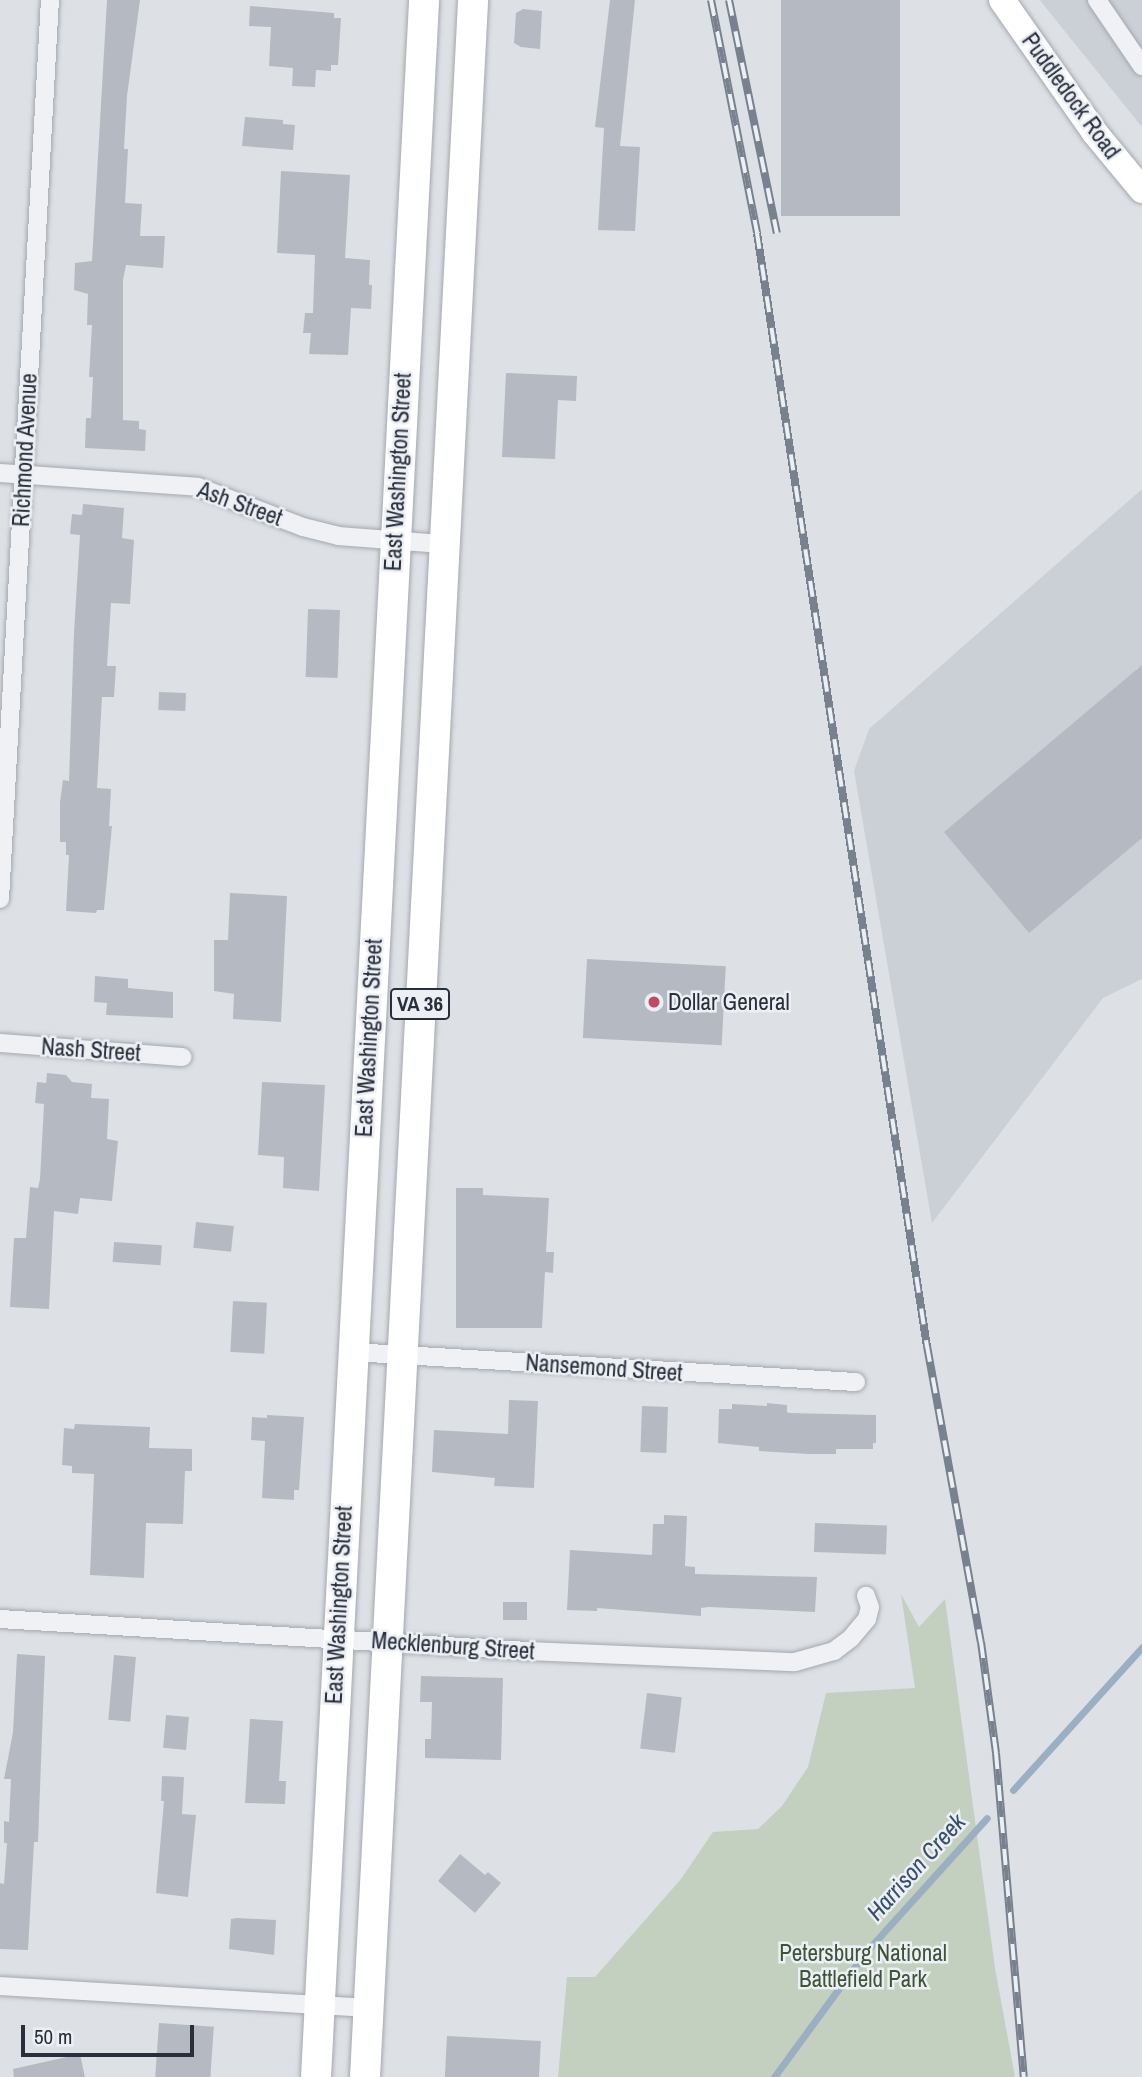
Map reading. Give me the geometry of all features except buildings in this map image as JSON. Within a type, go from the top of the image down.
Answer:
[{"type":"highway","name":"East Washington Street","points":[[316,2077],[424,0]]},
{"type":"highway","name":"VA 36","points":[[365,2077],[472,0]]},
{"type":"main road","name":"Puddledock Road","points":[[1002,0],[1095,133],[1142,190]]},
{"type":"street","name":"Richmond Avenue","points":[[0,899],[50,0]]},
{"type":"street","points":[[1097,0],[1142,66]]},
{"type":"street","name":"Ash Street","points":[[0,473],[198,487],[303,527],[366,540],[442,544]]},
{"type":"street","name":"Nash Street","points":[[0,1043],[182,1057]]},
{"type":"street","name":"Nansemond Street","points":[[352,1352],[856,1382]]},
{"type":"street","name":"Mecklenburg Street","points":[[0,1619],[386,1642],[795,1662],[834,1651],[851,1638],[867,1619],[870,1607],[866,1596]]},
{"type":"street","points":[[0,1986],[368,2008]]},
{"type":"shaded area","points":[[1040,0],[1142,0],[1142,127],[1042,3]]},
{"type":"shaded area","points":[[1142,489],[1142,979],[1103,998],[932,1223],[854,771],[869,729]]},
{"type":"green space","name":"Petersburg National Battlefield Park","points":[[901,1594],[919,1627],[945,1599],[995,1968],[1015,2077],[558,2077],[567,1977],[595,1977],[681,1879],[713,1832],[758,1829],[782,1806],[808,1767],[826,1693],[915,1688]]},
{"type":"waterway","name":"Harrison Creek","points":[[1013,1790],[1142,1647]]},
{"type":"waterway","name":"Harrison Creek","points":[[774,2077],[864,1954],[987,1818]]},
{"type":"railway","points":[[711,0],[757,233],[927,1346],[981,1642],[996,1753],[1024,2077]]},
{"type":"railway","points":[[729,0],[777,233]]},
{"type":"place","name":"Dollar General","points":[[654,1002]]}]
